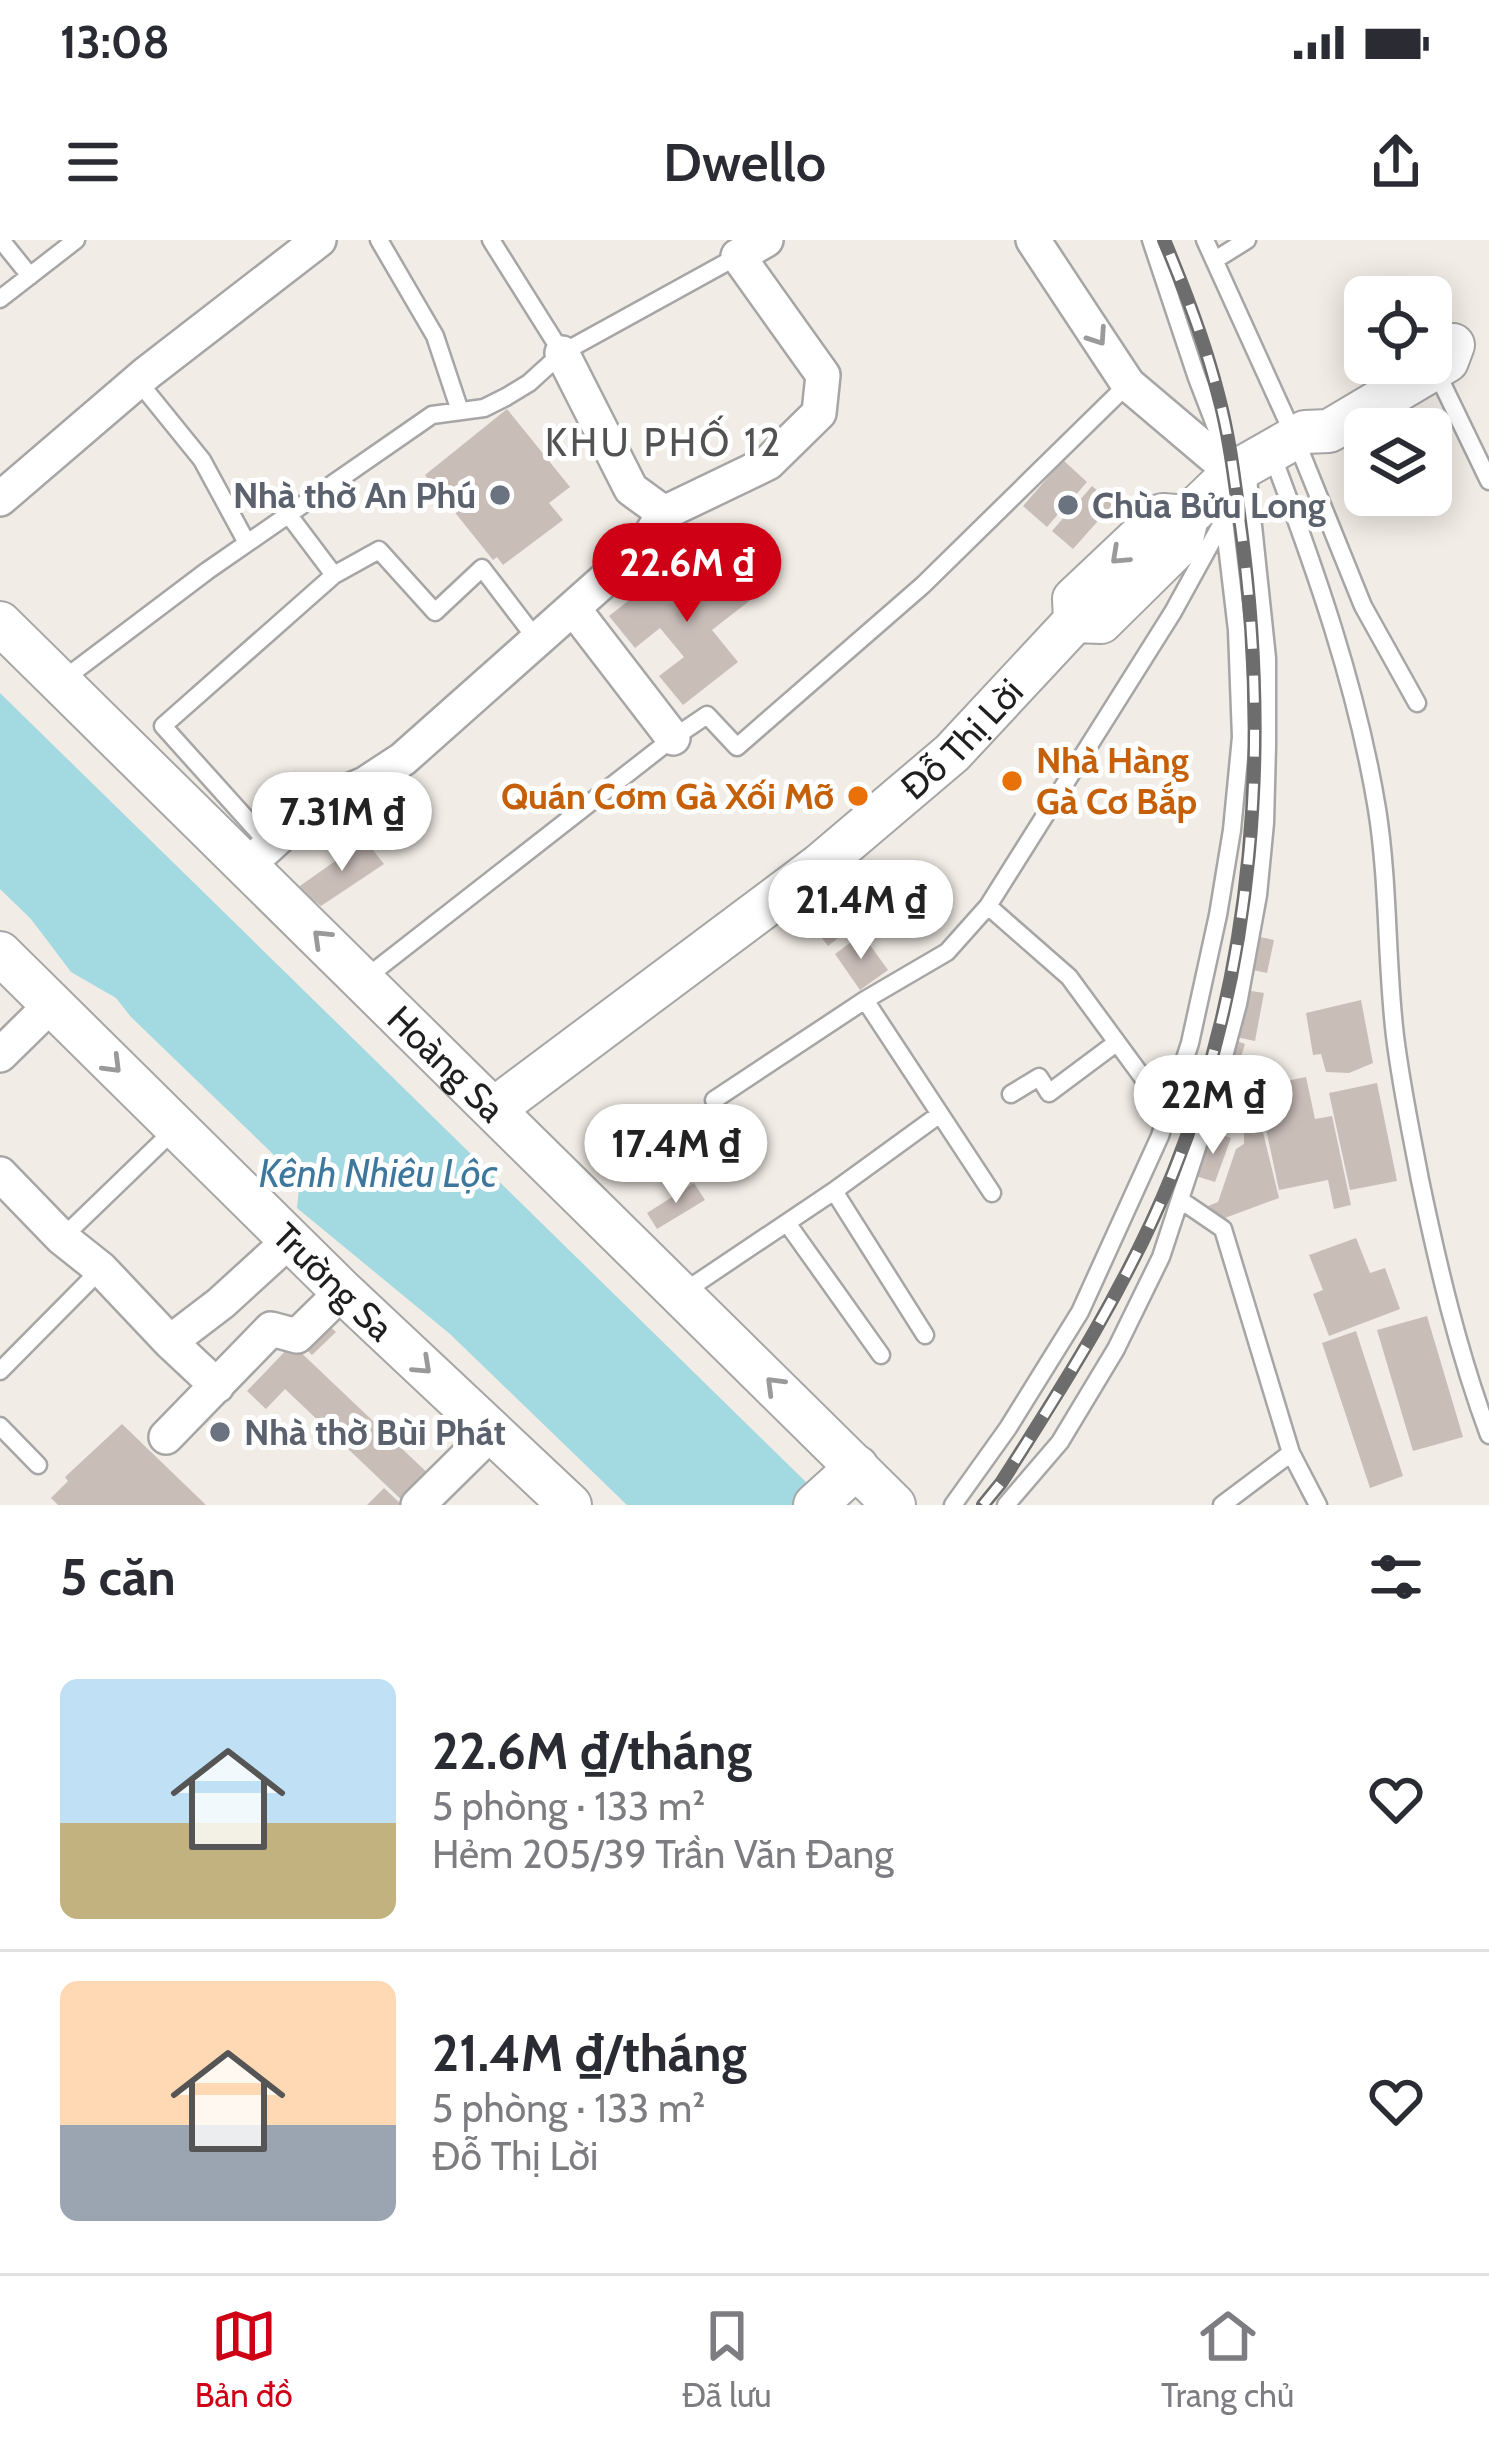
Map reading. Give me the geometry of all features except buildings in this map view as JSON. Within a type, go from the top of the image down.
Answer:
[{"type":"street","points":[[0,499],[138,381],[319,240]]},
{"type":"street","points":[[1033,240],[1129,384],[1248,473],[1329,431],[1395,384]]},
{"type":"street","points":[[259,856],[323,802],[365,784],[403,759],[645,544],[664,513],[768,463],[819,412],[823,375],[752,248]]},
{"type":"street","points":[[562,353],[632,489],[664,513]]},
{"type":"street","name":"Đỗ Thị Lời","points":[[494,1109],[820,865],[952,753],[1076,621],[1101,622],[1248,473]]},
{"type":"street","points":[[573,608],[673,738]]},
{"type":"street","name":"Hoàng Sa","points":[[0,623],[60,682],[259,856],[363,980],[682,1294],[853,1493]]},
{"type":"street","name":"Trường Sa","points":[[0,953],[343,1292],[570,1505]]},
{"type":"street","points":[[0,1055],[52,1004]]},
{"type":"street","points":[[0,1174],[217,1386]]},
{"type":"street","points":[[170,1342],[290,1240]]},
{"type":"street","points":[[166,1437],[271,1329],[297,1336],[343,1292]]},
{"type":"street","points":[[418,1505],[493,1431]]},
{"type":"lane","points":[[1,240],[30,275]]},
{"type":"lane","points":[[0,299],[76,240]]},
{"type":"lane","points":[[379,240],[435,336],[460,411]]},
{"type":"lane","points":[[491,240],[562,353]]},
{"type":"lane","points":[[1151,240],[1197,378],[1321,592],[1370,766],[1405,1099],[1442,1282],[1489,1435]]},
{"type":"lane","points":[[1016,1501],[1089,1396],[1161,1257],[1182,1201],[1238,1004],[1258,895],[1267,658],[1248,473],[1215,260],[1205,240]]},
{"type":"lane","points":[[1215,260],[1247,240]]},
{"type":"lane","points":[[60,682],[247,543],[432,416],[484,408],[506,397],[562,353],[752,248]]},
{"type":"lane","points":[[1452,376],[1489,481]]},
{"type":"lane","points":[[138,381],[202,460],[247,543]]},
{"type":"lane","points":[[363,980],[707,716],[737,747],[923,585],[1129,384]]},
{"type":"lane","points":[[1248,473],[1363,606],[1418,703]]},
{"type":"lane","points":[[714,1100],[947,952],[988,906],[1173,612],[1248,473]]},
{"type":"lane","points":[[953,1505],[1008,1428],[1080,1312],[1139,1185],[1190,1043],[1232,830],[1241,737],[1238,630],[1248,473]]},
{"type":"lane","points":[[288,514],[334,575]]},
{"type":"lane","points":[[259,856],[163,726],[334,575],[379,550],[436,612],[482,568],[538,640]]},
{"type":"lane","points":[[988,906],[1069,977],[1168,1112]]},
{"type":"lane","points":[[865,1000],[992,1193]]},
{"type":"lane","points":[[1011,1094],[1039,1077],[1049,1093],[1116,1043]]},
{"type":"lane","points":[[682,1294],[940,1114]]},
{"type":"lane","points":[[62,1238],[176,1128]]},
{"type":"lane","points":[[834,1191],[925,1335]]},
{"type":"lane","points":[[1182,1201],[1222,1229],[1291,1453],[1318,1505]]},
{"type":"lane","points":[[787,1223],[881,1355]]},
{"type":"lane","points":[[0,1371],[101,1269]]},
{"type":"lane","points":[[0,1426],[38,1465]]},
{"type":"lane","points":[[1222,1505],[1291,1453]]},
{"type":"water","name":"Kênh Nhiêu Lộc","points":[[0,693],[827,1505],[627,1505],[450,1334],[297,1208],[300,1180],[116,998],[71,972],[31,919],[0,889]]},
{"type":"railway","points":[[983,1505],[1072,1370],[1155,1214],[1201,1096],[1238,937],[1254,774],[1250,610],[1222,411],[1201,336],[1164,240]]},
{"type":"place","name":"Nhà thờ An Phú","points":[[500,495]]},
{"type":"place","name":"Chùa Bửu Long","points":[[1068,505]]},
{"type":"place","name":"Nhà Hàng Gà Cơ Bắp","points":[[1012,781]]},
{"type":"place","name":"Quán Cơm Gà Xối Mỡ","points":[[858,796]]},
{"type":"place","name":"Nhà thờ Bùi Phát","points":[[220,1432]]},
{"type":"district","name":"KHU PHỐ 12","points":[[664,442]]}]
